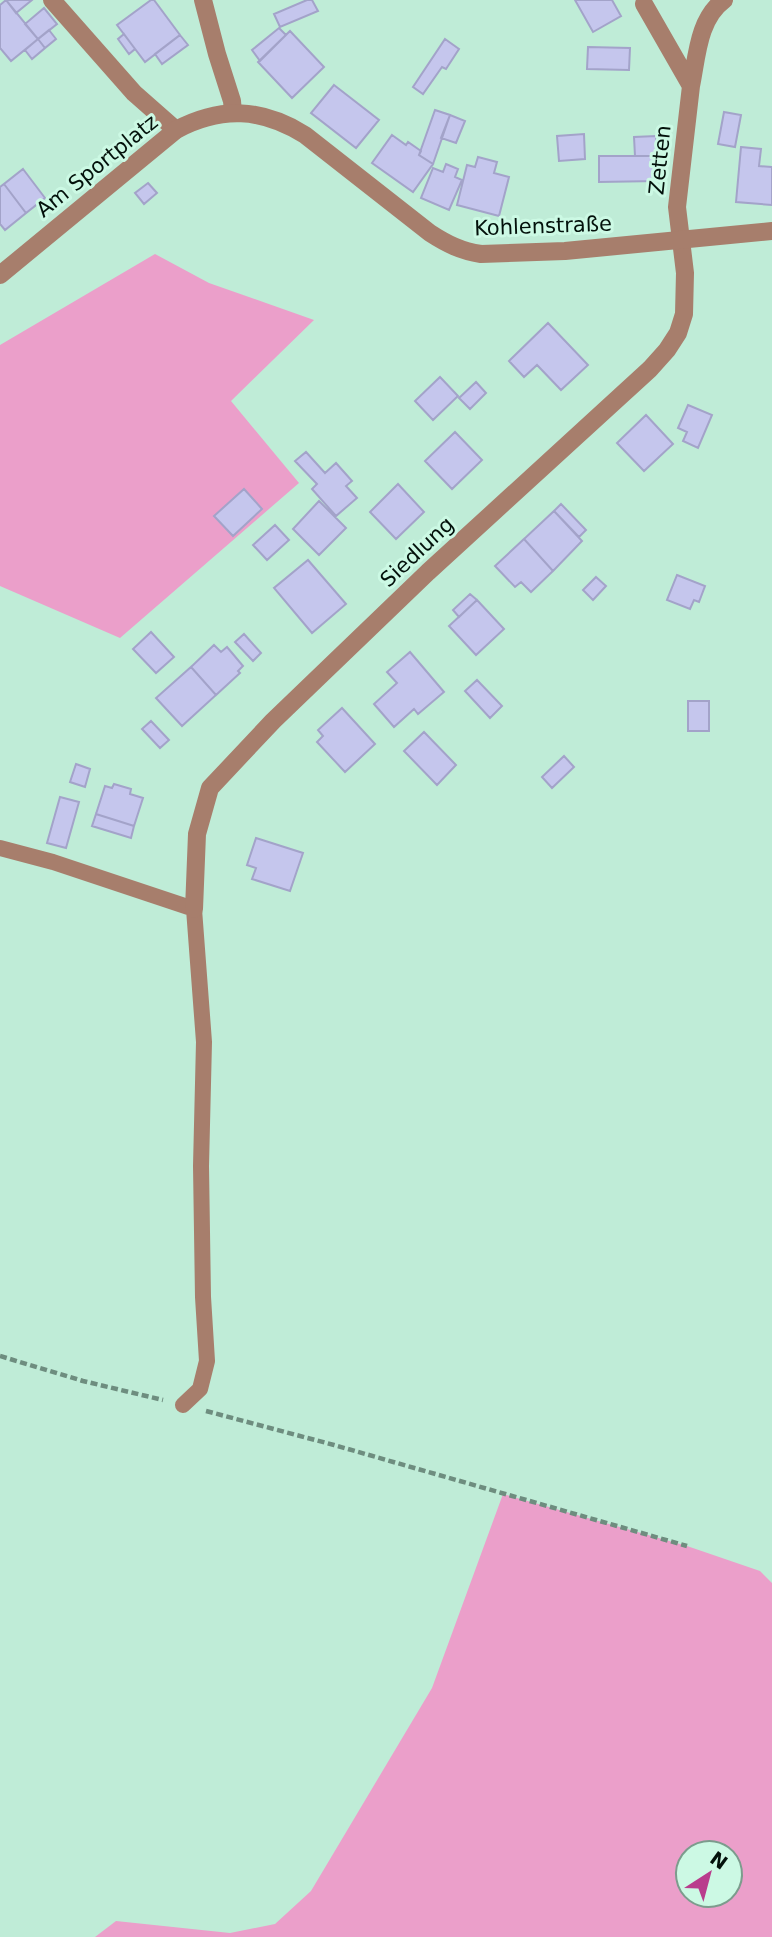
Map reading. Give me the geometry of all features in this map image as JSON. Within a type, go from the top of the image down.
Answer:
[{"type":"street","points":[[51,0],[134,93],[176,131]]},
{"type":"street","points":[[203,0],[233,112]]},
{"type":"street","name":"Zetten","points":[[681,240],[677,207],[691,86],[701,33],[715,6],[724,0]]},
{"type":"street","points":[[643,2],[691,86]]},
{"type":"street","name":"Am Sportplatz","points":[[0,275],[176,131],[195,120],[233,112]]},
{"type":"street","name":"Kohlenstraße","points":[[233,112],[262,116],[288,124],[430,233],[450,246],[468,252],[481,254],[565,251],[772,231]]},
{"type":"street","name":"Siedlung","points":[[194,909],[197,834],[210,788],[274,721],[428,572],[650,369],[667,350],[678,333],[684,314],[686,291],[681,240]]},
{"type":"lane","points":[[0,848],[52,862],[194,909],[204,1042],[201,1166],[207,1361],[200,1389],[183,1405]]},
{"type":"path","points":[[0,1356],[83,1381],[334,1445],[687,1546]]},
{"type":"shaded area","points":[[155,254],[209,283],[314,320],[231,401],[299,483],[120,638],[0,586],[0,345]]},
{"type":"shaded area","points":[[503,1494],[687,1546],[760,1571],[772,1583],[772,1937],[95,1937],[116,1921],[230,1933],[275,1924],[311,1891],[432,1688]]},
{"type":"building","points":[[6,0],[32,0],[16,13]]},
{"type":"building","points":[[6,0],[38,39],[11,61],[0,48],[0,5]]},
{"type":"building","points":[[154,0],[180,35],[145,62],[117,25]]},
{"type":"building","points":[[312,0],[318,11],[280,27],[274,14]]},
{"type":"building","points":[[575,0],[612,0],[621,16],[593,32]]},
{"type":"building","points":[[44,8],[57,24],[38,39],[25,24]]},
{"type":"building","points":[[279,28],[286,35],[260,61],[252,50]]},
{"type":"building","points":[[49,30],[56,39],[45,48],[38,39]]},
{"type":"building","points":[[290,31],[324,67],[292,98],[258,62]]},
{"type":"building","points":[[124,34],[135,49],[129,54],[118,39]]},
{"type":"building","points":[[180,35],[188,45],[162,64],[155,54]]},
{"type":"building","points":[[38,39],[45,48],[32,59],[25,50]]},
{"type":"building","points":[[445,39],[459,49],[446,69],[442,67],[423,94],[413,87]]},
{"type":"building","points":[[588,47],[630,48],[629,70],[587,69]]},
{"type":"building","points":[[334,85],[379,120],[356,148],[311,113]]},
{"type":"building","points":[[435,110],[450,115],[433,164],[419,155]]},
{"type":"building","points":[[724,112],[741,115],[735,147],[718,144]]},
{"type":"building","points":[[450,115],[465,121],[456,143],[441,138]]},
{"type":"building","points":[[584,134],[585,159],[559,161],[557,136]]},
{"type":"building","points":[[392,135],[421,151],[419,155],[433,164],[413,192],[372,163]]},
{"type":"building","points":[[656,136],[656,156],[635,156],[634,137]]},
{"type":"building","points":[[741,147],[761,149],[759,166],[772,167],[772,205],[736,202]]},
{"type":"building","points":[[599,156],[656,156],[657,181],[599,182]]},
{"type":"building","points":[[478,157],[497,162],[494,173],[509,177],[499,216],[457,205],[467,165],[475,167]]},
{"type":"building","points":[[446,164],[458,169],[455,177],[462,180],[449,210],[421,198],[433,168],[443,172]]},
{"type":"building","points":[[23,169],[45,198],[26,213],[4,184]]},
{"type":"building","points":[[148,183],[157,193],[144,204],[135,193]]},
{"type":"building","points":[[4,184],[26,213],[5,230],[0,224],[0,187]]},
{"type":"building","points":[[548,323],[588,365],[561,390],[537,365],[524,377],[509,361]]},
{"type":"building","points":[[440,377],[458,396],[433,420],[415,401]]},
{"type":"building","points":[[476,382],[486,393],[470,409],[459,398]]},
{"type":"building","points":[[688,405],[712,415],[698,448],[683,441],[687,432],[678,428]]},
{"type":"building","points":[[646,415],[673,444],[644,471],[617,443]]},
{"type":"building","points":[[455,432],[482,460],[452,489],[425,461]]},
{"type":"building","points":[[306,452],[325,473],[336,463],[352,481],[346,486],[357,498],[336,516],[312,489],[317,484],[295,461]]},
{"type":"building","points":[[398,484],[424,512],[396,539],[370,512]]},
{"type":"building","points":[[244,489],[262,509],[233,536],[214,516]]},
{"type":"building","points":[[319,501],[346,528],[319,555],[293,529]]},
{"type":"building","points":[[561,504],[586,530],[579,537],[554,511]]},
{"type":"building","points":[[554,511],[582,541],[553,571],[524,539]]},
{"type":"building","points":[[275,525],[289,540],[267,560],[253,545]]},
{"type":"building","points":[[524,539],[553,571],[531,592],[521,582],[515,587],[495,566]]},
{"type":"building","points":[[308,560],[346,604],[312,633],[274,588]]},
{"type":"building","points":[[677,575],[705,586],[699,602],[694,600],[690,609],[667,600]]},
{"type":"building","points":[[596,577],[606,586],[593,600],[583,590]]},
{"type":"building","points":[[470,594],[477,600],[459,617],[453,610]]},
{"type":"building","points":[[477,600],[504,629],[476,655],[449,626]]},
{"type":"building","points":[[151,632],[174,657],[156,673],[133,649]]},
{"type":"building","points":[[244,634],[261,653],[253,661],[235,642]]},
{"type":"building","points":[[214,645],[221,652],[227,647],[243,666],[238,671],[240,673],[216,695],[191,667]]},
{"type":"building","points":[[410,652],[444,692],[418,714],[414,709],[394,727],[374,704],[397,683],[387,672]]},
{"type":"building","points":[[191,667],[216,695],[182,726],[156,698]]},
{"type":"building","points":[[477,680],[502,706],[490,718],[465,691]]},
{"type":"building","points":[[688,701],[709,701],[709,731],[688,731]]},
{"type":"building","points":[[342,708],[375,744],[345,772],[317,742],[323,736],[318,730]]},
{"type":"building","points":[[151,721],[169,740],[160,748],[142,729]]},
{"type":"building","points":[[424,732],[456,765],[437,785],[404,751]]},
{"type":"building","points":[[564,756],[574,767],[552,788],[542,777]]},
{"type":"building","points":[[76,764],[90,769],[85,787],[70,782]]},
{"type":"building","points":[[114,784],[131,789],[130,794],[143,798],[134,826],[96,814],[105,786],[112,788]]},
{"type":"building","points":[[60,797],[79,802],[66,848],[47,843]]},
{"type":"building","points":[[96,814],[134,826],[131,838],[92,826]]},
{"type":"building","points":[[256,838],[303,853],[290,891],[252,879],[256,868],[247,865]]}]
